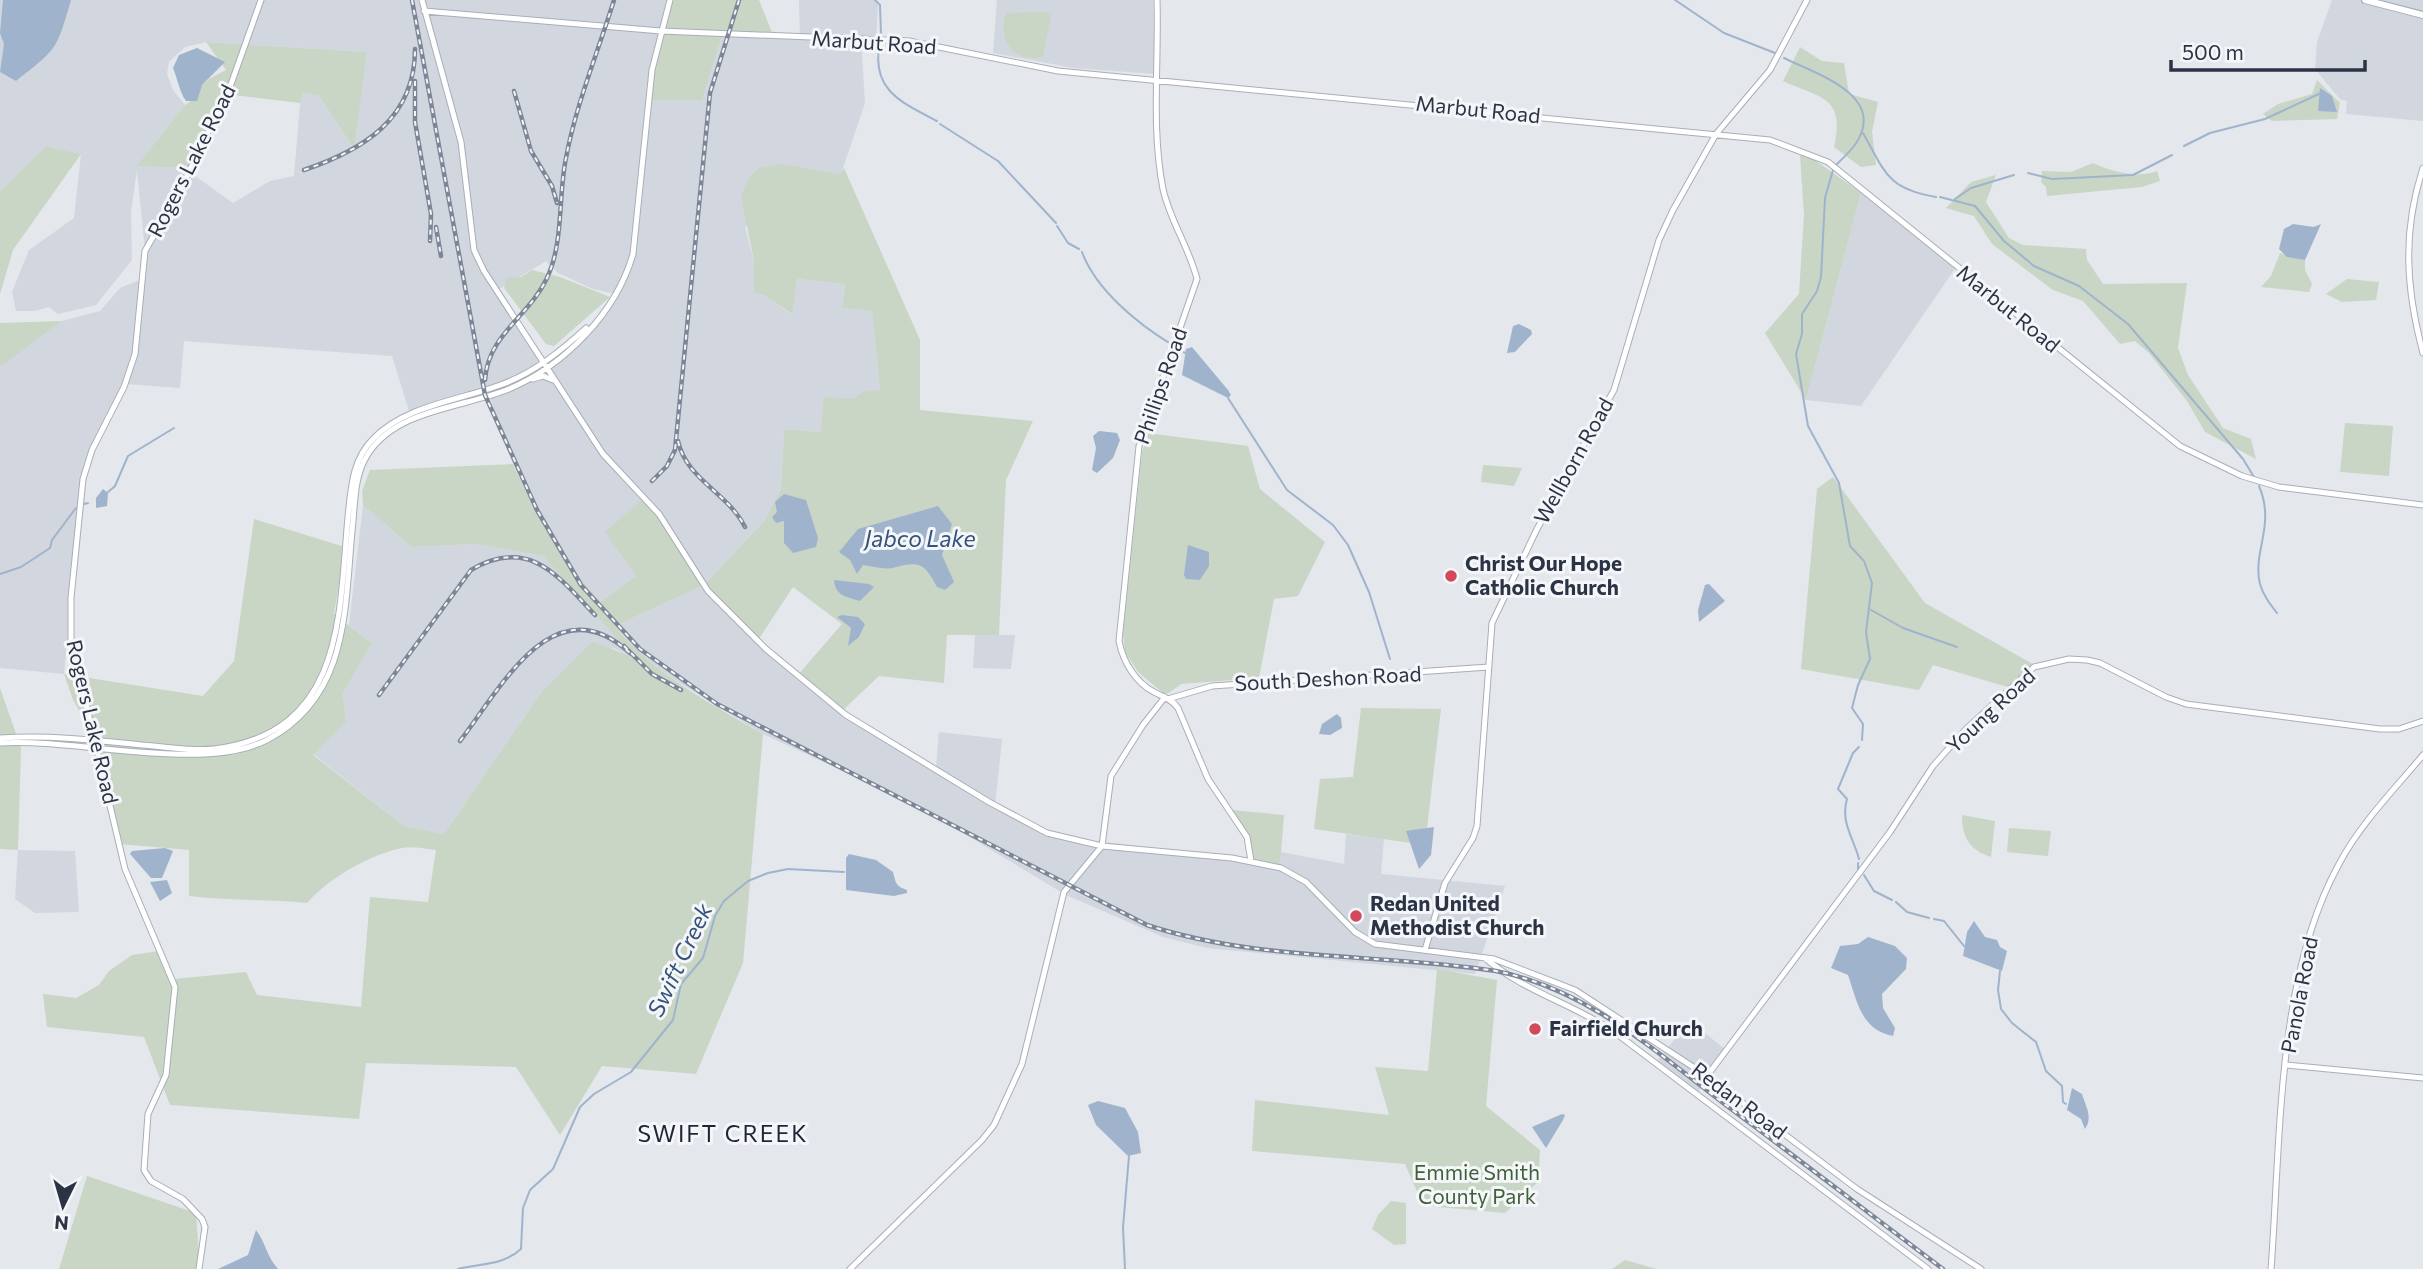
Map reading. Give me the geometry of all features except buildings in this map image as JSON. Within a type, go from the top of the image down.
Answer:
[{"type":"main road","points":[[2365,0],[2423,15]]},
{"type":"street","name":"Rogers Lake Road","points":[[199,1269],[205,1227],[202,1219],[183,1199],[151,1181],[144,1170],[148,1114],[166,1075],[175,988],[125,869],[71,641],[71,598],[83,479],[92,450],[120,397],[135,354],[145,251],[182,186],[230,87],[261,0]]},
{"type":"street","name":"Redan Road","points":[[422,0],[461,142],[474,250],[533,350],[603,454],[659,514],[708,591],[766,649],[806,683],[846,715],[989,802],[1047,833],[1102,846],[1251,861],[1281,868],[1306,882],[1363,937],[1384,946],[1485,957],[1514,964],[1586,995],[1707,1076],[1857,1189],[1981,1269]]},
{"type":"street","points":[[517,385],[601,319],[627,275],[633,254],[648,97],[670,0]]},
{"type":"street","name":"Phillips Road","points":[[1157,0],[1163,189],[1169,214],[1191,256],[1197,279],[1139,446],[1119,638],[1129,668],[1146,687],[1178,708],[1208,779],[1247,837],[1251,861]]},
{"type":"street","name":"Wellborn Road","points":[[1425,950],[1445,883],[1473,838],[1477,826],[1489,641],[1494,617],[1534,534],[1614,390],[1659,240],[1716,134],[1770,70],[1807,0]]},
{"type":"street","name":"Marbut Road","points":[[424,11],[661,31],[909,41],[1026,67],[1770,140],[1828,162],[2160,432],[2200,457],[2242,477],[2278,487],[2423,505]]},
{"type":"street","points":[[1722,126],[1724,135]]},
{"type":"street","points":[[2423,168],[2412,205],[2407,243],[2408,288],[2423,353]]},
{"type":"street","points":[[533,350],[554,358]]},
{"type":"street","points":[[530,371],[535,359],[533,350]]},
{"type":"street","points":[[0,741],[97,743],[212,750],[243,744],[274,729],[304,704],[326,670],[336,634],[356,483],[368,454],[397,426],[542,376],[555,382],[554,358]]},
{"type":"street","points":[[0,741],[79,739],[114,748],[196,755],[228,753],[265,740],[285,728],[311,704],[331,672],[338,654],[351,483],[362,455],[372,439],[399,419],[505,383],[544,366]]},
{"type":"street","name":"Young Road","points":[[1707,1076],[1889,832],[1933,766],[1966,729],[2034,667],[2069,659],[2100,663],[2166,697],[2214,709],[2380,729],[2399,729],[2423,721]]},
{"type":"street","name":"South Deshon Road","points":[[1166,698],[1212,686],[1489,667]]},
{"type":"street","points":[[850,1269],[981,1141],[994,1125],[1026,1052],[1064,892],[1102,846],[1111,776],[1143,725],[1166,698]]},
{"type":"street","points":[[79,739],[89,734],[93,725]]},
{"type":"street","points":[[101,763],[105,753],[114,748]]},
{"type":"street","name":"Panola Road","points":[[2271,1269],[2286,1065],[2298,982],[2326,891],[2350,847],[2423,755]]},
{"type":"street","points":[[1485,957],[1518,984],[1576,1008],[1613,1031],[1928,1269]]},
{"type":"street","points":[[2286,1065],[2423,1078]]},
{"type":"shaded area","points":[[0,0],[671,0],[648,75],[646,100],[701,100],[721,34],[800,36],[799,0],[874,0],[878,4],[876,41],[861,39],[865,103],[843,168],[839,174],[833,173],[745,227],[754,261],[754,293],[764,295],[791,314],[797,279],[845,284],[842,308],[872,311],[880,391],[821,432],[784,429],[781,489],[764,521],[705,584],[758,640],[842,711],[936,767],[939,732],[1002,739],[995,806],[1035,830],[1060,837],[1254,859],[1280,865],[1281,852],[1344,864],[1346,834],[1384,839],[1381,874],[1505,886],[1475,974],[1207,948],[1163,937],[1066,895],[953,827],[869,783],[763,734],[670,677],[641,655],[615,626],[704,585],[606,532],[636,576],[600,602],[568,565],[537,517],[509,454],[487,387],[409,411],[392,356],[184,341],[180,388],[126,384],[81,478],[64,674],[0,668],[0,366],[62,321],[100,311],[120,288],[142,279],[145,250],[137,170],[131,212],[132,260],[96,305],[58,314],[49,307],[35,311],[16,311],[12,292],[29,250],[74,218],[81,154],[46,146],[0,191]],"holes":[[[206,42],[367,52],[353,148],[319,96],[301,93],[294,176],[270,181],[233,203],[184,168],[138,166],[185,105],[173,90],[167,74],[169,62],[185,47]],[[546,261],[558,273],[593,289],[615,294],[597,325],[541,365],[496,291]]]},
{"type":"shaded area","points":[[997,0],[1153,0],[1155,74],[1073,68],[993,53]]},
{"type":"shaded area","points":[[2332,0],[2423,0],[2423,121],[2346,114],[2347,101],[2340,99],[2315,69],[2317,42]]},
{"type":"shaded area","points":[[1861,193],[1896,217],[1956,267],[1861,406],[1806,400]]},
{"type":"shaded area","points":[[363,505],[412,547],[476,544],[543,556],[636,658],[613,648],[540,694],[444,834],[404,826],[313,754],[346,722],[343,693],[372,643],[349,625]]},
{"type":"shaded area","points":[[975,635],[1015,635],[1011,669],[973,668]]},
{"type":"shaded area","points":[[18,850],[75,851],[79,912],[35,913],[15,899]]},
{"type":"shaded area","points":[[1690,1021],[1726,1050],[1697,1094],[1655,1063]]},
{"type":"green space","points":[[671,0],[759,0],[773,35],[722,34],[702,100],[646,100],[648,75]]},
{"type":"green space","points":[[1047,12],[1051,16],[1043,57],[1032,58],[1016,53],[1006,40],[1004,32],[1006,13]]},
{"type":"green space","points":[[206,42],[367,52],[354,149],[319,96],[302,93],[300,103],[225,94],[190,171],[184,168],[137,166],[185,105],[194,99],[200,87],[226,70]]},
{"type":"green space","points":[[1800,47],[1822,61],[1844,63],[1849,94],[1878,102],[1872,132],[1876,165],[1861,167],[1834,147],[1836,118],[1828,102],[1783,81]]},
{"type":"green space","points":[[2317,80],[2340,103],[2337,119],[2272,121],[2263,114],[2278,104],[2312,94]]},
{"type":"green space","points":[[46,146],[81,154],[13,250],[0,294],[0,191]]},
{"type":"green space","points":[[1805,153],[1861,193],[1806,400],[1765,333],[1799,294],[1804,215],[1800,154]]},
{"type":"green space","points":[[2093,163],[2133,174],[2157,171],[2160,181],[2142,187],[2047,196],[2046,187],[2041,182],[2042,171],[2071,172]]},
{"type":"green space","points":[[781,164],[839,174],[844,168],[920,340],[920,410],[1033,421],[1006,480],[999,635],[947,635],[944,683],[879,676],[842,711],[797,676],[842,624],[793,587],[758,640],[704,585],[615,626],[647,659],[665,673],[763,734],[743,963],[696,1074],[602,1066],[560,1135],[516,1067],[366,1063],[359,1119],[170,1105],[144,1037],[47,1027],[43,994],[76,998],[99,985],[109,971],[132,955],[159,951],[174,979],[246,972],[257,995],[361,1007],[370,897],[428,902],[436,850],[406,847],[376,856],[338,876],[307,903],[189,896],[189,850],[119,844],[92,732],[73,700],[64,674],[203,696],[234,661],[254,519],[345,547],[334,614],[372,643],[343,693],[346,722],[313,755],[404,826],[444,834],[540,694],[592,642],[634,657],[543,556],[476,544],[412,547],[363,505],[362,491],[370,470],[513,464],[551,536],[600,602],[636,576],[605,532],[644,498],[661,515],[705,584],[764,521],[781,489],[784,429],[821,432],[824,397],[853,399],[863,392],[880,390],[872,311],[842,308],[845,284],[797,279],[792,314],[764,295],[754,293],[754,261],[741,196],[748,179],[759,168]]},
{"type":"green space","points":[[1996,175],[1986,202],[2009,238],[2023,245],[2086,249],[2087,260],[2103,284],[2187,283],[2178,348],[2188,375],[2223,428],[2251,439],[2256,459],[2205,432],[2187,401],[2149,353],[2135,341],[2120,344],[2083,301],[2053,290],[1992,244],[1974,216],[1946,208],[1971,182]]},
{"type":"green space","points":[[2280,253],[2305,260],[2305,270],[2312,284],[2309,292],[2261,287],[2271,276]]},
{"type":"green space","points":[[532,270],[560,277],[610,297],[554,346],[546,344],[504,288],[507,278],[521,277]]},
{"type":"green space","points":[[2347,279],[2379,282],[2376,300],[2342,302],[2326,294]]},
{"type":"green space","points":[[62,321],[4,364],[0,366],[0,323]]},
{"type":"green space","points":[[2345,423],[2393,426],[2389,476],[2340,472]]},
{"type":"green space","points":[[1147,433],[1248,446],[1260,489],[1325,542],[1298,596],[1274,599],[1259,678],[1181,684],[1169,693],[1163,693],[1138,672],[1125,652],[1123,633],[1142,453]]},
{"type":"green space","points":[[1483,465],[1522,468],[1514,486],[1481,482]]},
{"type":"green space","points":[[1833,477],[1925,603],[2036,666],[2011,688],[1933,665],[1919,690],[1801,669],[1817,489]]},
{"type":"green space","points":[[0,688],[21,748],[18,850],[0,849]]},
{"type":"green space","points":[[1361,708],[1441,709],[1425,845],[1314,829],[1320,779],[1353,777]]},
{"type":"green space","points":[[1232,810],[1284,815],[1280,865],[1254,859],[1250,838]]},
{"type":"green space","points":[[1962,815],[1995,821],[1991,857],[1977,851],[1968,842],[1963,830]]},
{"type":"green space","points":[[2009,828],[2051,831],[2048,856],[2007,852]]},
{"type":"green space","name":"Emmie Smith County Park","points":[[1437,969],[1497,980],[1486,1106],[1540,1150],[1538,1182],[1505,1213],[1438,1207],[1422,1203],[1405,1164],[1252,1151],[1255,1100],[1389,1115],[1375,1067],[1428,1071]]},
{"type":"green space","points":[[87,1176],[196,1213],[200,1269],[59,1269]]},
{"type":"green space","points":[[1391,1201],[1406,1203],[1406,1244],[1394,1245],[1372,1229],[1378,1215]]},
{"type":"green space","points":[[1625,1260],[1657,1269],[1612,1269]]},
{"type":"water","points":[[3,0],[71,0],[54,47],[16,81],[0,72],[4,44],[0,33]]},
{"type":"water","points":[[197,48],[225,62],[202,85],[197,101],[186,101],[173,68],[179,55]]},
{"type":"water","points":[[2320,88],[2332,96],[2337,112],[2318,111]]},
{"type":"water","points":[[2293,224],[2314,227],[2321,224],[2305,260],[2287,257],[2279,249],[2284,229]]},
{"type":"water","points":[[1519,324],[1531,330],[1532,334],[1515,352],[1507,353],[1513,326]]},
{"type":"water","points":[[1192,347],[1228,390],[1231,395],[1228,398],[1182,375],[1186,349]]},
{"type":"water","points":[[1099,431],[1117,433],[1120,440],[1113,458],[1097,473],[1092,470],[1096,448],[1093,436]]},
{"type":"water","points":[[103,489],[108,493],[107,506],[96,508],[96,498]]},
{"type":"water","points":[[784,494],[806,500],[818,538],[816,547],[793,553],[784,543],[784,521],[776,523],[772,517],[777,512],[775,502]]},
{"type":"water","name":"Jabco Lake","points":[[938,506],[952,524],[942,555],[954,582],[945,590],[937,587],[928,572],[915,564],[889,568],[863,565],[857,574],[850,560],[839,552],[858,529]]},
{"type":"water","points":[[1188,545],[1209,552],[1209,566],[1200,580],[1186,579],[1184,575]]},
{"type":"water","points":[[834,580],[874,587],[860,601],[839,593]]},
{"type":"water","points":[[1709,584],[1725,601],[1699,622],[1698,610],[1705,585]]},
{"type":"water","points":[[837,617],[858,617],[865,624],[859,637],[848,646],[851,628]]},
{"type":"water","points":[[1337,714],[1341,718],[1342,728],[1330,735],[1319,734],[1322,724]]},
{"type":"water","points":[[1434,827],[1431,855],[1419,869],[1406,831]]},
{"type":"water","points":[[165,848],[173,851],[162,878],[151,878],[130,854],[132,851]]},
{"type":"water","points":[[849,854],[876,860],[893,872],[897,884],[907,890],[907,893],[894,896],[846,890],[846,858]]},
{"type":"water","points":[[167,880],[172,893],[160,901],[150,882]]},
{"type":"water","points":[[1974,921],[1985,937],[1997,940],[2000,947],[2007,951],[2002,971],[1963,956],[1967,932]]},
{"type":"water","points":[[1868,937],[1895,946],[1907,958],[1906,969],[1882,994],[1883,1008],[1895,1028],[1893,1036],[1882,1033],[1867,1021],[1848,975],[1831,968],[1840,946],[1858,944]]},
{"type":"water","points":[[2072,1088],[2082,1094],[2087,1108],[2089,1116],[2085,1129],[2081,1119],[2067,1110]]},
{"type":"water","points":[[1098,1101],[1125,1108],[1138,1132],[1141,1153],[1128,1156],[1096,1125],[1088,1105]]},
{"type":"water","points":[[1565,1115],[1563,1120],[1546,1148],[1532,1127]]},
{"type":"water","points":[[256,1230],[278,1269],[218,1269],[248,1255]]},
{"type":"waterway","points":[[875,0],[880,5],[881,34]]},
{"type":"waterway","points":[[1675,0],[1724,33],[1775,53]]},
{"type":"waterway","points":[[880,42],[879,72],[884,83],[900,100],[937,121]]},
{"type":"waterway","points":[[1784,58],[1841,86],[1853,96],[1861,108],[1864,121],[1860,136],[1853,148],[1836,165]]},
{"type":"waterway","points":[[2184,146],[2210,133],[2265,119],[2321,93]]},
{"type":"waterway","points":[[940,124],[998,161],[1056,223]]},
{"type":"waterway","points":[[1863,133],[1889,177],[1907,189],[1936,197]]},
{"type":"waterway","points":[[2028,173],[2052,179],[2133,175],[2172,155]]},
{"type":"waterway","points":[[1833,170],[1825,198],[1821,277],[1817,291],[1802,314],[1802,334],[1796,354],[1808,426],[1839,483],[1850,546],[1864,561],[1872,583],[1866,632],[1870,659],[1858,685],[1852,708],[1863,724],[1862,740]]},
{"type":"waterway","points":[[1955,199],[1971,188],[2014,175]]},
{"type":"waterway","points":[[1940,197],[1975,206],[2004,241],[2034,266],[2079,286],[2128,324],[2243,459],[2254,477]]},
{"type":"waterway","points":[[1057,226],[1068,243],[1079,249]]},
{"type":"waterway","points":[[1082,252],[1097,280],[1119,305],[1171,344]]},
{"type":"waterway","points":[[1176,347],[1185,353]]},
{"type":"waterway","points":[[1228,398],[1287,490],[1333,525],[1348,545],[1369,592],[1390,659]]},
{"type":"waterway","points":[[108,492],[115,486],[128,456],[174,428]]},
{"type":"waterway","points":[[2259,486],[2264,500],[2265,526],[2258,572],[2265,596],[2277,613]]},
{"type":"waterway","points":[[84,504],[88,503]]},
{"type":"waterway","points":[[0,574],[21,567],[50,548],[52,540],[76,508]]},
{"type":"waterway","points":[[1871,610],[1903,628],[1957,647]]},
{"type":"waterway","points":[[1859,747],[1853,753],[1838,789],[1847,799],[1846,823],[1859,859]]},
{"type":"waterway","points":[[1858,863],[1858,870]]},
{"type":"waterway","name":"Swift Creek","points":[[458,1269],[499,1261],[521,1249],[523,1208],[530,1190],[553,1169],[580,1107],[594,1094],[631,1072],[673,1020],[681,984],[703,958],[715,916],[724,901],[748,881],[768,873],[788,869],[844,872]]},
{"type":"waterway","points":[[1864,875],[1874,891],[1892,900]]},
{"type":"waterway","points":[[1896,902],[1907,912],[1929,918]]},
{"type":"waterway","points":[[1934,919],[1944,921],[1964,946]]},
{"type":"waterway","points":[[2000,971],[1998,990],[2001,1009],[2012,1023],[2036,1042],[2046,1071],[2062,1086],[2063,1102],[2066,1104]]},
{"type":"waterway","points":[[1125,1269],[1123,1227],[1129,1156]]},
{"type":"railway","points":[[412,0],[485,395],[537,510],[581,585],[640,649],[717,704],[1147,925],[1189,937],[1276,951],[1496,971],[1560,992],[1590,1007],[1646,1044],[1943,1269]]},
{"type":"railway","points":[[485,380],[493,350],[539,292],[552,264],[570,138],[614,0]]},
{"type":"railway","points":[[652,481],[667,466],[675,450],[710,93],[739,0]]},
{"type":"railway","points":[[304,170],[346,152],[382,128],[406,95],[413,73],[415,49]]},
{"type":"railway","points":[[415,81],[415,122],[431,214],[430,241]]},
{"type":"railway","points":[[514,91],[531,151],[552,186],[557,203]]},
{"type":"railway","points":[[436,227],[441,256]]},
{"type":"railway","points":[[678,441],[689,466],[738,515],[745,527]]},
{"type":"railway","points":[[379,695],[471,570],[491,561],[510,557],[541,565],[568,587],[595,615]]},
{"type":"railway","points":[[460,741],[512,671],[532,651],[554,636],[577,630],[603,635],[630,653]]},
{"type":"railway","points":[[624,646],[652,674],[681,690]]},
{"type":"place","name":"Christ Our Hope Catholic Church","points":[[1451,576]]},
{"type":"place","name":"Redan United Methodist Church","points":[[1356,916]]},
{"type":"place","name":"Fairfield Church","points":[[1535,1029]]},
{"type":"district","name":"SWIFT CREEK","points":[[723,1134]]}]
